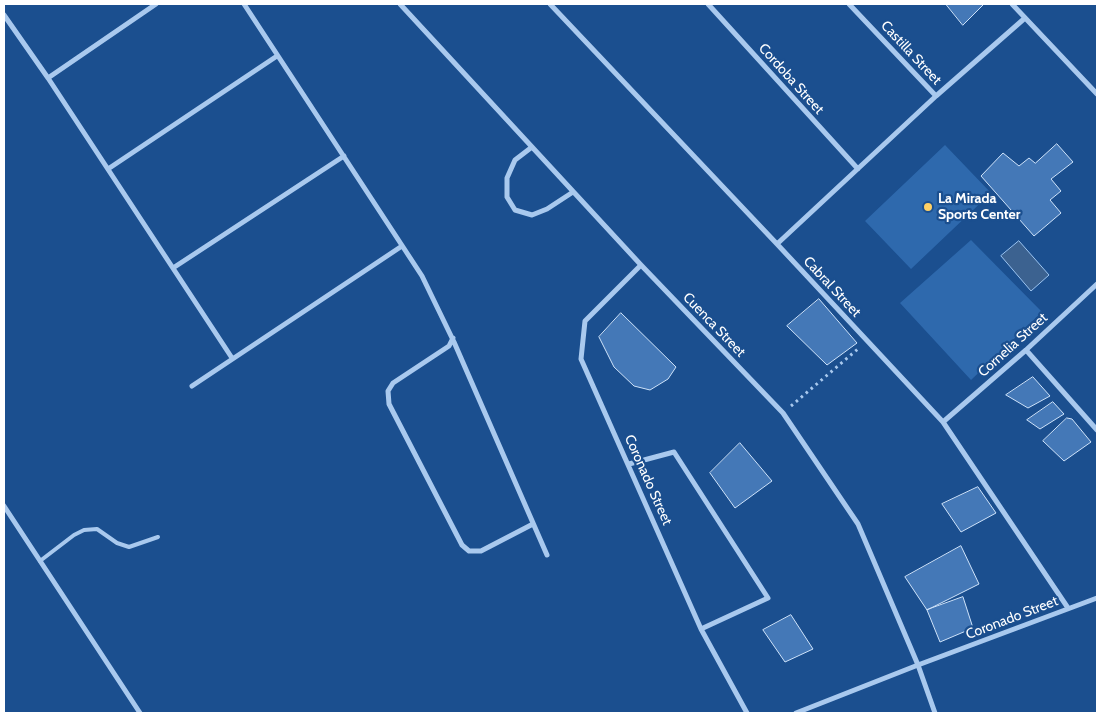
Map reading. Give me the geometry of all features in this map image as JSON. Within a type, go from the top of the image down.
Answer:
[{"type":"street","points":[[48,78],[156,4]]},
{"type":"street","points":[[244,4],[422,276],[453,338],[547,555]]},
{"type":"street","name":"Cuenca Street","points":[[400,4],[641,265],[783,413],[858,524],[918,665],[935,713]]},
{"type":"street","name":"Cabral Street","points":[[550,4],[778,244],[943,422],[1068,608]]},
{"type":"street","name":"Cordoba Street","points":[[708,4],[858,169]]},
{"type":"street","name":"Castilla Street","points":[[849,4],[936,96]]},
{"type":"street","points":[[1012,4],[1097,94]]},
{"type":"street","points":[[4,15],[48,78],[232,358]]},
{"type":"street","points":[[778,244],[936,96],[1025,18]]},
{"type":"street","points":[[108,169],[277,56]]},
{"type":"street","points":[[532,147],[516,160],[507,178],[507,197],[515,210],[532,215],[547,209],[574,192]]},
{"type":"street","points":[[173,268],[344,156]]},
{"type":"street","points":[[192,386],[402,246]]},
{"type":"street","name":"Coronado Street","points":[[641,265],[585,321],[581,359],[701,629],[748,713]]},
{"type":"street","name":"Cornelia Street","points":[[943,422],[1026,350],[1097,284]]},
{"type":"street","points":[[453,338],[449,346],[394,383],[388,391],[389,404],[462,545],[469,551],[481,551],[533,524]]},
{"type":"street","points":[[1026,350],[1097,430]]},
{"type":"street","points":[[629,464],[674,452],[768,598],[701,629]]},
{"type":"street","points":[[4,506],[140,713]]},
{"type":"street","name":"Coronado Street","points":[[796,713],[1097,598]]},
{"type":"lane","points":[[40,561],[74,535],[84,530],[97,529],[117,543],[129,548],[158,536]]},
{"type":"path","points":[[783,413],[867,341]]},
{"type":"shaded area","name":"La Mirada Sports Center","points":[[945,145],[991,193],[911,269],[865,221]]},
{"type":"shaded area","points":[[971,240],[1042,312],[971,380],[900,303]]},
{"type":"shaded area","points":[[1019,241],[1049,275],[1031,291],[1001,256]]},
{"type":"building","points":[[946,4],[984,4],[963,25]]},
{"type":"building","points":[[1057,144],[1073,162],[1051,179],[1061,191],[1050,200],[1061,213],[1034,236],[981,176],[1003,153],[1019,166],[1029,158],[1035,163]]},
{"type":"building","points":[[819,299],[857,343],[827,365],[787,326]]},
{"type":"building","points":[[621,313],[676,367],[668,379],[650,390],[634,386],[614,367],[599,337]]},
{"type":"building","points":[[1033,377],[1050,396],[1028,408],[1006,395]]},
{"type":"building","points":[[1053,402],[1064,414],[1040,429],[1027,420]]},
{"type":"building","points":[[1067,418],[1072,419],[1091,442],[1064,461],[1043,441]]},
{"type":"building","points":[[740,443],[772,481],[735,508],[710,473]]},
{"type":"building","points":[[978,487],[996,513],[961,532],[942,504]]},
{"type":"building","points":[[961,546],[979,584],[927,610],[905,577]]},
{"type":"building","points":[[963,597],[973,628],[940,642],[927,610]]},
{"type":"building","points":[[791,615],[813,649],[785,662],[763,630]]},
{"type":"place","name":"La Mirada Sports Center","points":[[928,207]]}]
